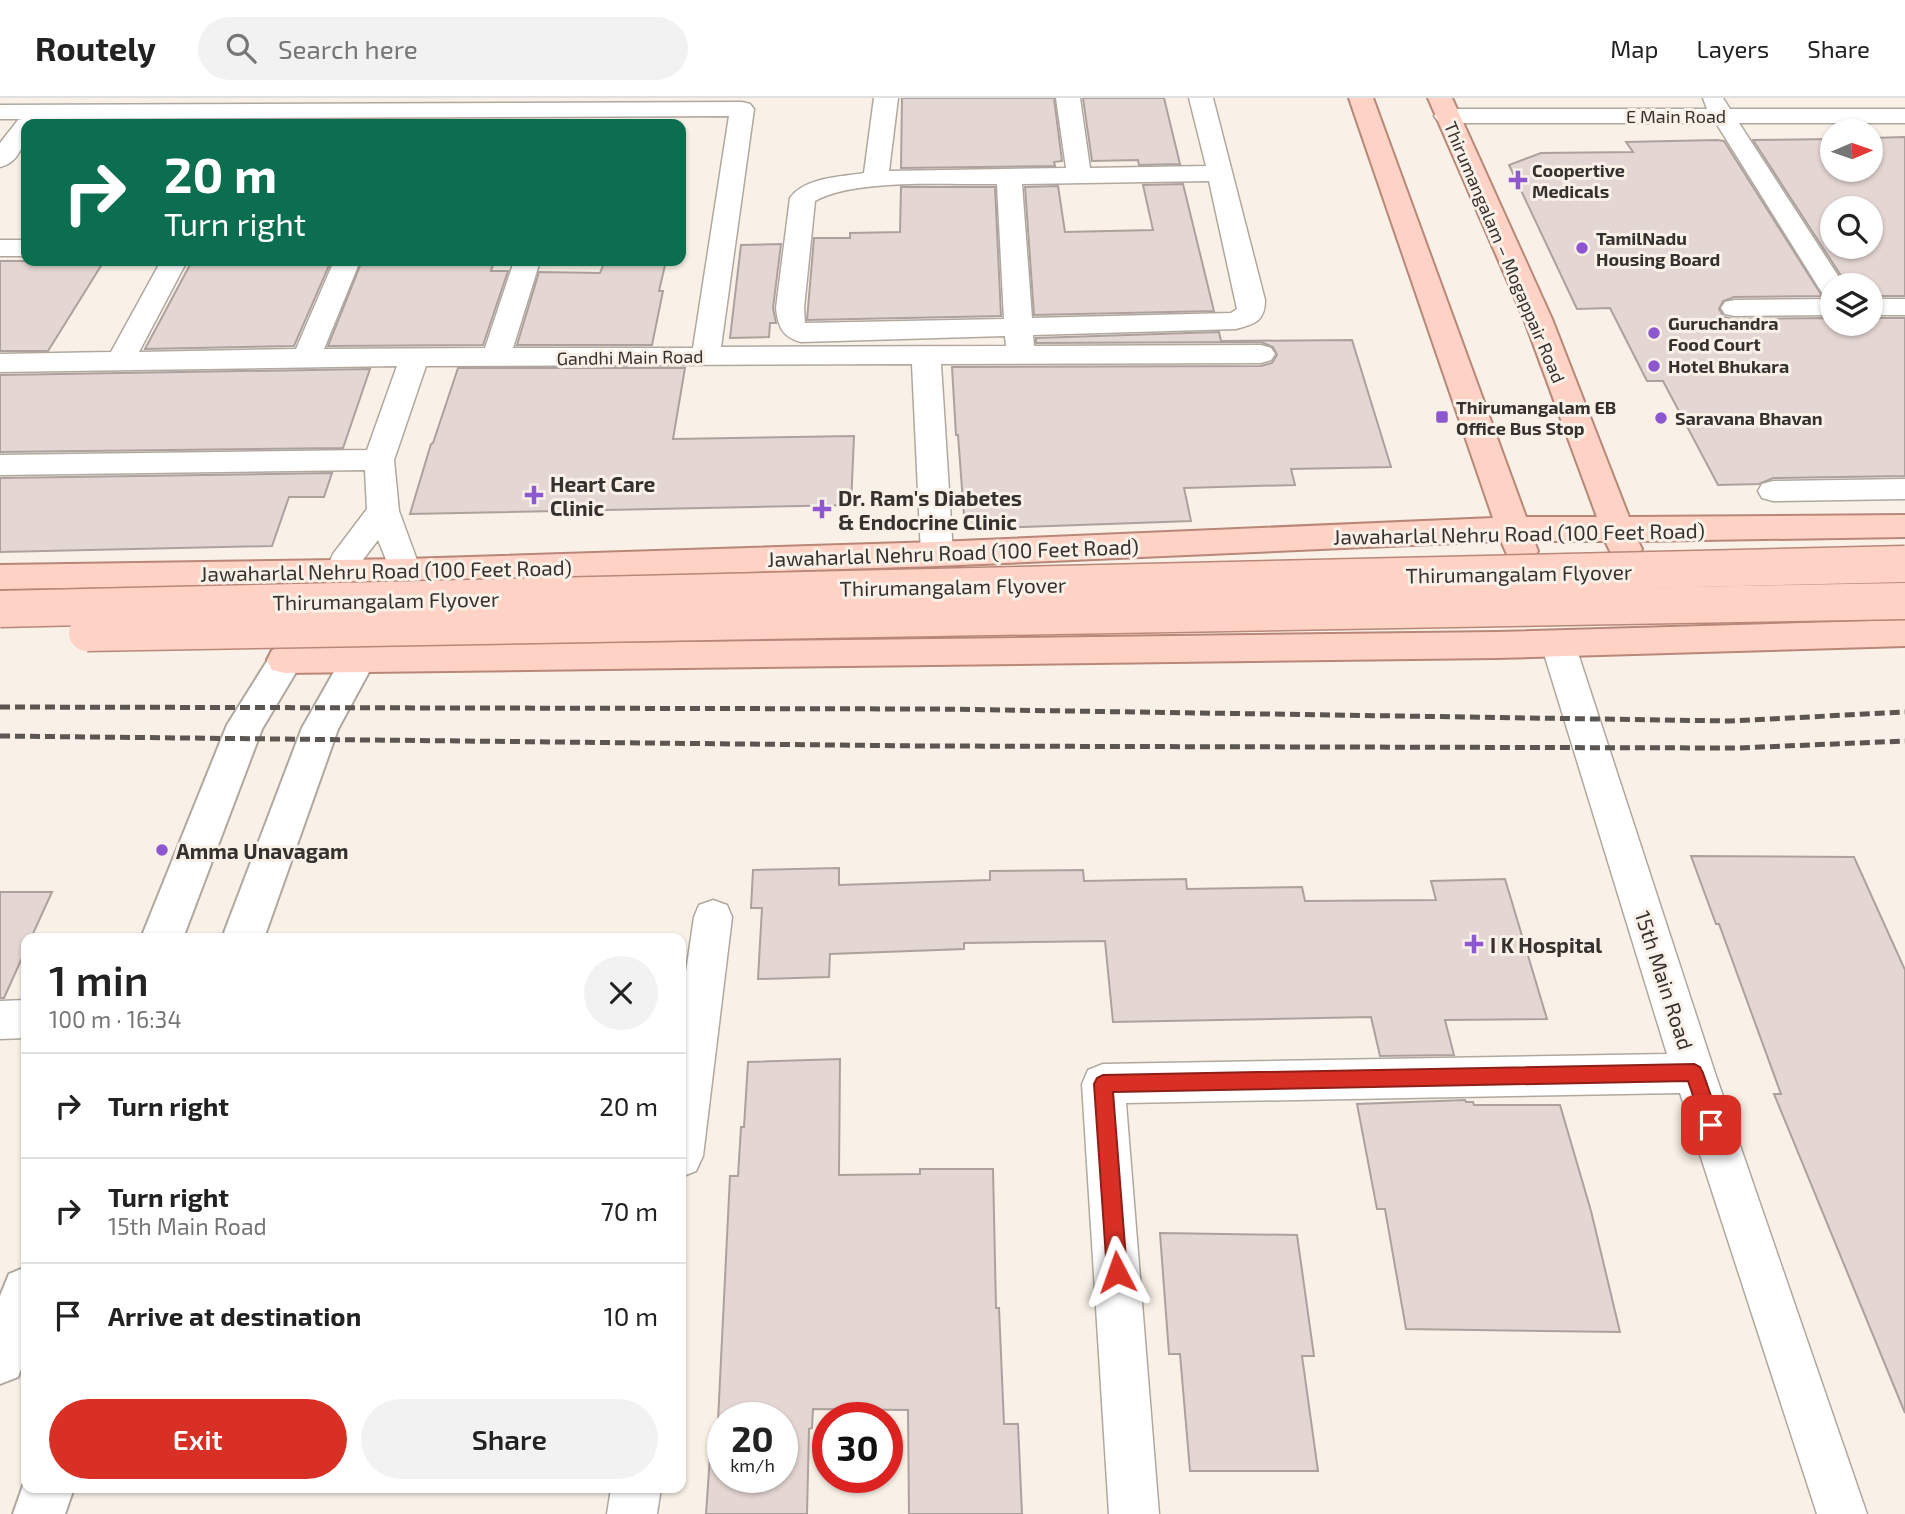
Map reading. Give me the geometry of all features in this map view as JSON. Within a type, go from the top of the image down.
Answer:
[{"type":"main road","points":[[1362,98],[1512,530],[1558,644]]},
{"type":"main road","name":"Thirumangalam – Mogappair Road","points":[[1443,107],[1538,319],[1662,640]]},
{"type":"main road","name":"Jawaharlal Nehru Road (100 Feet Road)","points":[[0,577],[405,571],[937,554],[1617,527],[1779,529],[1905,526]]},
{"type":"main road","name":"Thirumangalam Flyover","points":[[0,609],[1905,564]]},
{"type":"main road","points":[[245,933],[320,727],[360,658],[405,571]]},
{"type":"main road","points":[[164,933],[245,725],[341,572]]},
{"type":"main road","name":"Thirumangalam Flyover","points":[[0,635],[1905,601]]},
{"type":"main road","points":[[285,660],[1558,644],[1905,633]]},
{"type":"main road","points":[[0,1359],[21,1304]]},
{"type":"main road","points":[[39,1514],[46,1493]]},
{"type":"street","points":[[876,178],[886,98]]},
{"type":"street","points":[[1069,98],[1079,175]]},
{"type":"street","points":[[1201,98],[1220,173],[1251,300],[1251,313],[1236,321],[801,333],[792,326],[790,308],[803,198],[820,188],[876,178],[1220,173]]},
{"type":"street","points":[[55,119],[253,111],[406,118],[439,105],[574,111],[742,109],[706,356]]},
{"type":"street","name":"E Main Road","points":[[1443,107],[1719,107],[1905,116]]},
{"type":"street","points":[[1719,107],[1823,273]]},
{"type":"street","points":[[0,112],[26,119]]},
{"type":"street","points":[[0,160],[21,132]]},
{"type":"street","points":[[1009,177],[1020,354]]},
{"type":"street","points":[[0,248],[21,248]]},
{"type":"street","points":[[120,360],[171,266]]},
{"type":"street","points":[[306,358],[345,266]]},
{"type":"street","points":[[496,359],[525,266]]},
{"type":"street","points":[[1735,308],[1820,307]]},
{"type":"street","points":[[1883,307],[1905,307]]},
{"type":"street","name":"Gandhi Main Road","points":[[0,363],[306,358],[1261,354]]},
{"type":"street","points":[[926,356],[937,554]]},
{"type":"street","points":[[405,571],[383,511],[379,460],[414,359]]},
{"type":"street","points":[[0,465],[379,460]]},
{"type":"street","points":[[1773,491],[1905,489]]},
{"type":"street","points":[[341,572],[344,562],[383,511]]},
{"type":"street","name":"15th Main Road","points":[[1558,644],[1694,1073],[1842,1514]]},
{"type":"street","points":[[686,1119],[713,917]]},
{"type":"street","points":[[0,1020],[21,1019]]},
{"type":"street","points":[[1134,1514],[1103,1084],[1694,1073]]},
{"type":"street","points":[[632,1514],[635,1493]]},
{"type":"building","points":[[902,98],[1054,98],[1062,161],[1054,162],[1055,166],[901,168]]},
{"type":"building","points":[[1083,98],[1164,98],[1180,164],[1139,165],[1138,160],[1092,161]]},
{"type":"building","points":[[1905,137],[1905,296],[1883,296],[1883,273],[1839,273],[1830,259],[1883,259],[1883,196],[1820,196],[1820,243],[1753,140],[1820,139],[1820,182],[1883,182],[1883,138]]},
{"type":"building","points":[[1724,141],[1820,293],[1820,296],[1734,297],[1723,301],[1719,309],[1724,317],[1820,318],[1820,336],[1883,336],[1883,318],[1905,318],[1905,476],[1773,478],[1759,484],[1718,485],[1663,381],[1647,381],[1610,308],[1577,309],[1509,165],[1541,153],[1633,152],[1626,142]]},
{"type":"building","points":[[1183,184],[1214,311],[1034,315],[1025,187],[1058,186],[1065,232],[1153,230],[1143,185]]},
{"type":"building","points":[[901,187],[995,187],[1001,316],[807,320],[814,238],[850,238],[850,233],[900,232]]},
{"type":"building","points":[[781,244],[773,308],[776,323],[770,323],[769,337],[730,338],[741,245]]},
{"type":"building","points":[[0,261],[21,261],[21,266],[101,266],[48,351],[0,351]]},
{"type":"building","points":[[189,266],[329,266],[294,346],[145,349]]},
{"type":"building","points":[[360,266],[492,266],[491,271],[508,271],[483,345],[328,346]]},
{"type":"building","points":[[603,266],[665,266],[659,291],[663,291],[652,345],[517,345],[539,272],[600,273]]},
{"type":"building","points":[[1219,332],[1221,341],[1352,340],[1391,467],[1291,469],[1295,485],[1184,488],[1191,521],[965,529],[952,367],[1261,366],[1272,363],[1277,355],[1273,347],[1261,342],[1036,343],[1036,338]]},
{"type":"building","points":[[458,368],[685,368],[673,439],[854,436],[851,505],[410,514]]},
{"type":"building","points":[[370,369],[343,448],[0,452],[0,375]]},
{"type":"building","points":[[332,473],[324,497],[289,497],[272,546],[0,552],[0,478]]},
{"type":"building","points":[[1691,856],[1854,857],[1905,970],[1905,1413],[1774,1094],[1781,1094],[1719,924],[1716,924]]},
{"type":"building","points":[[839,868],[839,885],[990,880],[990,871],[1083,870],[1084,881],[1186,879],[1187,889],[1302,887],[1305,901],[1436,900],[1431,881],[1505,879],[1547,1019],[1445,1020],[1454,1055],[1380,1056],[1371,1017],[1113,1022],[1105,941],[964,943],[964,949],[830,954],[829,977],[758,979],[762,908],[751,908],[753,870]]},
{"type":"building","points":[[0,892],[52,892],[33,933],[21,933],[21,960],[4,998],[0,998]]},
{"type":"building","points":[[840,1059],[839,1175],[920,1174],[920,1169],[993,1169],[996,1308],[999,1308],[1004,1424],[1018,1424],[1022,1514],[909,1514],[908,1410],[903,1410],[903,1402],[812,1402],[807,1514],[706,1514],[707,1493],[798,1493],[798,1402],[719,1402],[730,1176],[738,1176],[741,1127],[744,1127],[748,1062]]},
{"type":"building","points":[[1465,1100],[1473,1102],[1474,1105],[1560,1105],[1591,1211],[1620,1332],[1406,1329],[1385,1209],[1377,1209],[1357,1104]]},
{"type":"building","points":[[1160,1233],[1297,1235],[1314,1356],[1302,1356],[1318,1471],[1190,1471],[1180,1354],[1169,1354]]},
{"type":"railway","points":[[0,707],[936,709],[1730,721],[1905,712]]},
{"type":"railway","points":[[0,736],[926,746],[1737,748],[1905,741]]},
{"type":"place","name":"Coopertive Medicals","points":[[1518,180]]},
{"type":"place","name":"TamilNadu Housing Board","points":[[1582,248]]},
{"type":"place","name":"Guruchandra Food Court","points":[[1654,333]]},
{"type":"place","name":"Hotel Bhukara","points":[[1654,366]]},
{"type":"place","name":"Thirumangalam EB Office Bus Stop","points":[[1442,417]]},
{"type":"place","name":"Saravana Bhavan","points":[[1661,418]]},
{"type":"place","name":"Heart Care Clinic","points":[[534,495]]},
{"type":"place","name":"Dr. Ram's Diabetes & Endocrine Clinic","points":[[822,509]]},
{"type":"place","name":"Amma Unavagam","points":[[162,850]]},
{"type":"place","name":"I K Hospital","points":[[1474,944]]},
{"type":"route","points":[[1117,1272],[1103,1084],[1694,1073],[1711,1125]]}]
